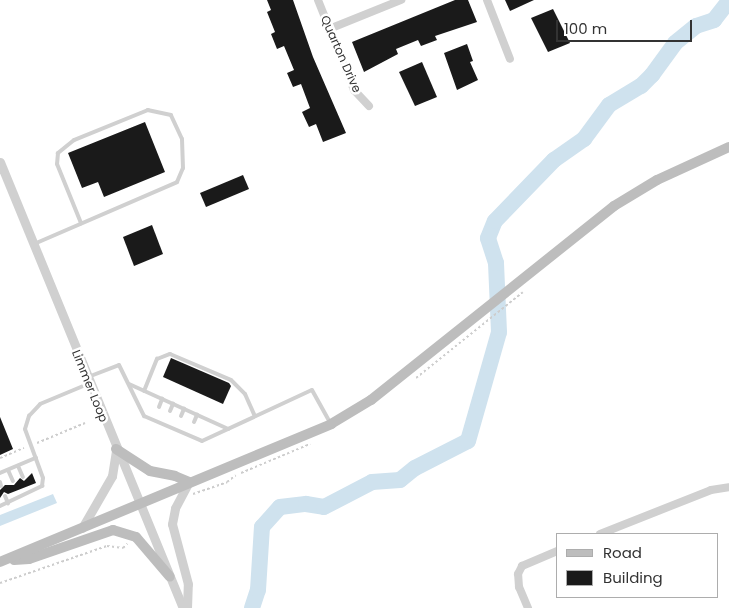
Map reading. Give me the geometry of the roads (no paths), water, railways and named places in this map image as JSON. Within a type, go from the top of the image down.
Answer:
[{"type":"main road","points":[[0,562],[331,424],[371,400],[614,206],[657,180],[729,147]]},
{"type":"main road","points":[[116,449],[150,471],[175,476],[189,482]]},
{"type":"main road","points":[[0,562],[29,559],[113,530],[136,537],[170,577]]},
{"type":"street","name":"Quarton Drive","points":[[318,0],[354,90],[369,106]]},
{"type":"street","points":[[329,29],[401,0]]},
{"type":"street","points":[[487,0],[510,59]]},
{"type":"street","name":"Limmer Loop","points":[[0,162],[87,381],[183,608]]},
{"type":"street","points":[[82,528],[112,476],[116,449]]},
{"type":"street","points":[[188,608],[188,584],[172,524],[175,508],[189,482]]},
{"type":"street","points":[[603,533],[711,490],[729,487]]},
{"type":"street","points":[[528,608],[519,587],[518,574],[522,566],[556,552]]},
{"type":"lane","points":[[34,244],[177,182],[183,168],[182,139],[170,115],[148,110],[74,140],[58,153],[57,164],[81,223]]},
{"type":"lane","points":[[144,391],[158,359],[170,354],[231,380],[245,394],[255,416]]},
{"type":"lane","points":[[0,506],[42,486],[43,478],[25,429],[29,416],[40,404],[119,365],[144,416],[202,441],[312,390],[331,424]]},
{"type":"lane","points":[[129,384],[228,429]]},
{"type":"lane","points":[[159,407],[162,399]]},
{"type":"lane","points":[[170,411],[172,404]]},
{"type":"lane","points":[[181,416],[184,409]]},
{"type":"lane","points":[[153,420],[156,414]]},
{"type":"lane","points":[[194,422],[197,415]]},
{"type":"lane","points":[[164,425],[166,419]]},
{"type":"lane","points":[[176,430],[178,423]]},
{"type":"lane","points":[[188,435],[190,430]]},
{"type":"lane","points":[[0,473],[36,458]]},
{"type":"lane","points":[[18,466],[22,477]]},
{"type":"lane","points":[[8,470],[13,481]]},
{"type":"lane","points":[[26,487],[28,494]]},
{"type":"lane","points":[[16,491],[20,498]]},
{"type":"lane","points":[[5,496],[8,503]]},
{"type":"water","points":[[53,494],[57,503],[0,526],[0,515]]},
{"type":"waterway","points":[[252,608],[258,590],[262,527],[280,507],[306,504],[324,507],[372,482],[400,480],[415,468],[468,441],[499,332],[496,263],[488,238],[495,221],[554,160],[584,139],[609,105],[641,86],[652,75],[675,43],[696,26],[714,20],[729,1]]}]
